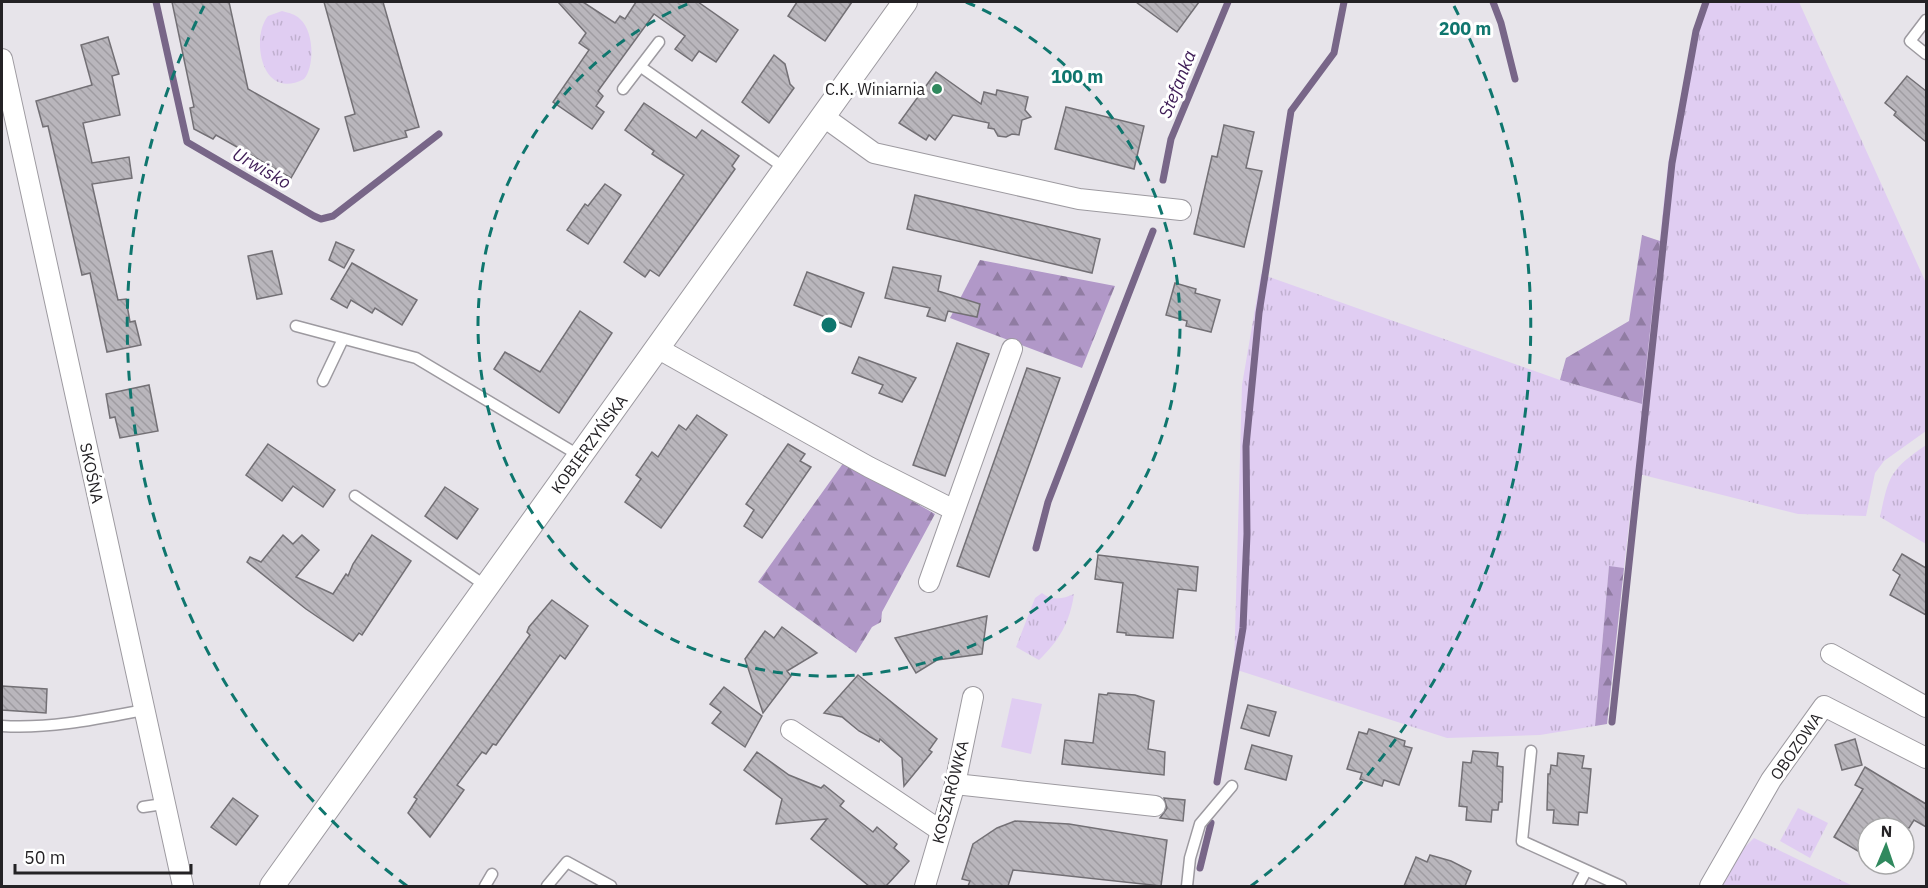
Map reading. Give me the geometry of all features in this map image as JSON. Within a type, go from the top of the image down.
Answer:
[{"type":"street","name":"KOBIERZYŃSKA","points":[[272,886],[905,2]]},
{"type":"street","name":"SKOŚNA","points":[[2,59],[163,804],[183,886]]},
{"type":"street","points":[[824,117],[874,153],[1079,199],[1181,210]]},
{"type":"street","points":[[657,348],[869,467],[954,510]]},
{"type":"street","points":[[929,582],[1012,349]]},
{"type":"street","points":[[1831,654],[1926,707]]},
{"type":"street","name":"KOSZARÓWKA","points":[[925,886],[955,784],[973,697]]},
{"type":"street","name":"OBOZOWA","points":[[1710,886],[1771,780],[1824,705],[1926,758]]},
{"type":"street","points":[[791,730],[941,831]]},
{"type":"street","points":[[955,784],[1155,806]]},
{"type":"lane","points":[[1926,20],[1910,41],[1926,54]]},
{"type":"lane","points":[[623,89],[659,42]]},
{"type":"lane","points":[[641,67],[786,170]]},
{"type":"lane","points":[[296,326],[416,358],[580,457]]},
{"type":"lane","points":[[322,381],[343,339]]},
{"type":"lane","points":[[355,496],[486,586]]},
{"type":"lane","points":[[2,726],[22,728],[87,722],[144,710]]},
{"type":"lane","points":[[1531,752],[1522,842],[1621,886]]},
{"type":"lane","points":[[1187,886],[1190,858],[1200,824],[1232,786]]},
{"type":"lane","points":[[143,807],[163,804]]},
{"type":"lane","points":[[547,886],[567,862],[611,886]]},
{"type":"lane","points":[[1578,886],[1586,871]]},
{"type":"lane","points":[[485,886],[492,874]]},
{"type":"green space","points":[[1705,2],[1799,2],[1926,283],[1926,431],[1884,461],[1875,473],[1866,516],[1798,514],[1635,473],[1624,568],[1609,567],[1595,726],[1540,735],[1447,738],[1234,669],[1242,385],[1261,274],[1560,380],[1642,404],[1668,163],[1695,31]]},
{"type":"green space","points":[[282,11],[296,16],[305,24],[311,49],[308,73],[304,79],[289,84],[277,82],[269,74],[263,64],[260,51],[263,25],[268,16]]},
{"type":"green space","points":[[1642,235],[1660,241],[1642,404],[1560,380],[1566,358],[1629,321]]},
{"type":"green space","points":[[980,260],[1115,286],[1082,368],[950,318]]},
{"type":"green space","points":[[1926,445],[1926,544],[1880,517],[1893,475],[1905,461]]},
{"type":"green space","points":[[844,462],[935,514],[882,612],[881,622],[872,627],[856,653],[758,582]]},
{"type":"green space","points":[[1609,566],[1624,568],[1607,724],[1595,726]]},
{"type":"green space","points":[[1042,593],[1058,598],[1074,594],[1070,613],[1062,630],[1039,660],[1016,647],[1035,598]]},
{"type":"green space","points":[[1012,698],[1042,704],[1031,754],[1001,747]]},
{"type":"green space","points":[[1798,808],[1828,823],[1810,858],[1780,841]]},
{"type":"green space","points":[[1754,838],[1853,886],[1720,886],[1737,855]]},
{"type":"building","points":[[172,2],[229,2],[248,89],[319,129],[291,178],[216,135],[213,139],[194,129],[190,108],[194,107]]},
{"type":"building","points":[[324,2],[383,2],[419,127],[405,131],[407,137],[354,151],[345,117],[355,114]]},
{"type":"building","points":[[558,2],[583,2],[615,23],[620,16],[625,19],[636,2],[698,2],[738,30],[716,62],[699,51],[692,61],[675,49],[685,36],[654,14],[598,91],[603,96],[596,106],[604,112],[592,129],[553,102],[589,50],[579,43],[586,33]]},
{"type":"building","points":[[797,2],[852,2],[825,41],[788,16]]},
{"type":"building","points":[[1136,2],[1199,2],[1177,32]]},
{"type":"building","points":[[108,37],[119,74],[112,76],[120,115],[83,123],[92,163],[129,157],[132,178],[92,184],[118,300],[126,299],[130,322],[135,321],[141,345],[107,352],[90,273],[82,275],[48,126],[43,127],[36,101],[92,85],[81,45]]},
{"type":"building","points":[[774,55],[785,64],[790,84],[794,88],[769,123],[742,102]]},
{"type":"building","points":[[936,72],[981,104],[984,92],[996,95],[997,90],[1028,97],[1025,110],[1031,117],[1022,120],[1019,135],[1012,134],[1006,137],[998,136],[994,129],[988,128],[989,123],[953,115],[935,140],[929,135],[926,140],[899,123]]},
{"type":"building","points":[[1907,76],[1926,91],[1926,142],[1894,115],[1896,112],[1885,103]]},
{"type":"building","points":[[644,103],[696,138],[702,130],[739,156],[732,166],[735,169],[659,276],[650,270],[645,277],[624,262],[684,175],[652,154],[654,151],[625,130]]},
{"type":"building","points":[[1066,107],[1144,126],[1134,169],[1055,149]]},
{"type":"building","points":[[1224,125],[1254,132],[1246,168],[1262,171],[1244,247],[1194,234],[1212,156],[1217,157]]},
{"type":"building","points":[[605,184],[621,195],[588,244],[567,230],[585,204],[588,206]]},
{"type":"building","points":[[915,195],[1100,239],[1092,273],[907,229]]},
{"type":"building","points":[[336,242],[354,250],[344,268],[329,260]]},
{"type":"building","points":[[272,251],[282,294],[257,299],[248,256]]},
{"type":"building","points":[[352,263],[417,300],[402,325],[375,308],[372,313],[351,300],[347,308],[331,299]]},
{"type":"building","points":[[893,267],[941,276],[938,291],[980,304],[977,317],[948,311],[945,321],[927,316],[930,308],[885,298]]},
{"type":"building","points":[[807,272],[864,293],[851,327],[794,305]]},
{"type":"building","points":[[1175,283],[1196,289],[1195,293],[1220,300],[1211,332],[1186,326],[1187,321],[1166,315]]},
{"type":"building","points":[[580,311],[612,333],[559,413],[494,369],[505,352],[540,372]]},
{"type":"building","points":[[957,343],[989,354],[945,476],[913,465]]},
{"type":"building","points":[[859,357],[916,378],[902,402],[879,393],[883,385],[852,373]]},
{"type":"building","points":[[1027,368],[1060,378],[989,577],[957,566]]},
{"type":"building","points":[[149,385],[158,431],[120,438],[115,417],[110,418],[106,394]]},
{"type":"building","points":[[697,415],[727,435],[661,528],[625,502],[641,479],[636,475],[652,452],[658,457],[679,425],[686,430]]},
{"type":"building","points":[[268,444],[335,490],[323,507],[293,486],[282,501],[246,475]]},
{"type":"building","points":[[788,444],[805,454],[800,461],[811,467],[762,538],[744,526],[754,510],[746,504]]},
{"type":"building","points":[[445,487],[478,509],[457,539],[425,516]]},
{"type":"building","points":[[283,535],[293,544],[302,535],[319,550],[296,577],[333,594],[346,574],[348,576],[372,535],[411,561],[362,635],[359,633],[353,641],[306,609],[247,562],[250,557],[261,562]]},
{"type":"building","points":[[1902,554],[1926,568],[1926,615],[1890,595],[1900,575],[1893,570]]},
{"type":"building","points":[[1098,555],[1198,567],[1196,591],[1178,589],[1173,638],[1126,635],[1126,633],[1117,632],[1123,583],[1095,579]]},
{"type":"building","points":[[552,600],[588,626],[565,659],[560,655],[496,745],[493,744],[486,754],[482,752],[457,785],[464,790],[430,837],[408,813],[417,799],[414,797],[530,635],[527,632],[529,627]]},
{"type":"building","points":[[987,616],[982,654],[937,660],[916,673],[895,638]]},
{"type":"building","points":[[782,627],[817,653],[787,671],[791,676],[763,713],[745,659],[765,631],[774,638]]},
{"type":"building","points":[[858,675],[937,739],[929,750],[932,752],[904,786],[902,758],[880,739],[879,742],[859,731],[842,717],[824,713]]},
{"type":"building","points":[[2,686],[47,689],[46,713],[2,710]]},
{"type":"building","points":[[724,687],[762,716],[745,747],[712,723],[721,712],[710,704]]},
{"type":"building","points":[[1108,693],[1135,695],[1154,701],[1148,749],[1165,752],[1164,775],[1062,764],[1065,740],[1093,743],[1099,694],[1107,695]]},
{"type":"building","points":[[1248,705],[1276,712],[1269,736],[1241,728]]},
{"type":"building","points":[[1369,729],[1405,741],[1404,746],[1412,748],[1399,785],[1384,780],[1382,786],[1360,779],[1362,773],[1347,769],[1359,732],[1367,734]]},
{"type":"building","points":[[1855,739],[1862,765],[1842,770],[1835,745]]},
{"type":"building","points":[[1252,745],[1292,756],[1286,780],[1245,769]]},
{"type":"building","points":[[1473,751],[1498,753],[1497,766],[1503,767],[1502,802],[1499,802],[1498,810],[1492,810],[1491,822],[1466,820],[1467,807],[1459,806],[1463,762],[1471,763]]},
{"type":"building","points":[[757,752],[789,775],[821,788],[824,785],[844,801],[840,806],[873,832],[877,827],[897,844],[894,848],[909,861],[886,886],[869,886],[811,839],[827,819],[776,824],[782,799],[744,770]]},
{"type":"building","points":[[1558,753],[1584,756],[1582,768],[1591,769],[1587,813],[1579,812],[1578,825],[1553,823],[1554,810],[1547,810],[1548,774],[1550,774],[1551,765],[1557,766]]},
{"type":"building","points":[[1865,767],[1926,804],[1926,827],[1916,821],[1916,816],[1856,816],[1856,850],[1834,837],[1863,789],[1855,785]]},
{"type":"building","points":[[233,798],[258,816],[236,845],[211,827]]},
{"type":"building","points":[[1164,798],[1185,800],[1183,821],[1160,818],[1167,808]]},
{"type":"building","points":[[1015,821],[1069,824],[1167,840],[1161,886],[1013,870],[1008,886],[968,886],[970,881],[962,879],[973,844],[997,828]]},
{"type":"building","points":[[1430,855],[1451,861],[1471,871],[1465,886],[1404,886],[1416,857],[1427,862]]},
{"type":"waterway","name":"Urwisko","points":[[156,2],[187,142],[314,216],[321,219],[333,216],[439,134]]},
{"type":"waterway","name":"Stefanka","points":[[1163,180],[1171,139],[1228,2]]},
{"type":"waterway","points":[[1217,782],[1243,628],[1247,534],[1246,446],[1259,313],[1291,111],[1334,53],[1344,2]]},
{"type":"waterway","points":[[1493,2],[1501,23],[1515,79]]},
{"type":"waterway","points":[[1612,722],[1672,163],[1696,31],[1706,2]]},
{"type":"waterway","points":[[1036,548],[1048,502],[1153,231]]},
{"type":"waterway","points":[[1200,868],[1211,823]]},
{"type":"place","name":"C.K. Winiarnia","points":[[937,89]]}]
